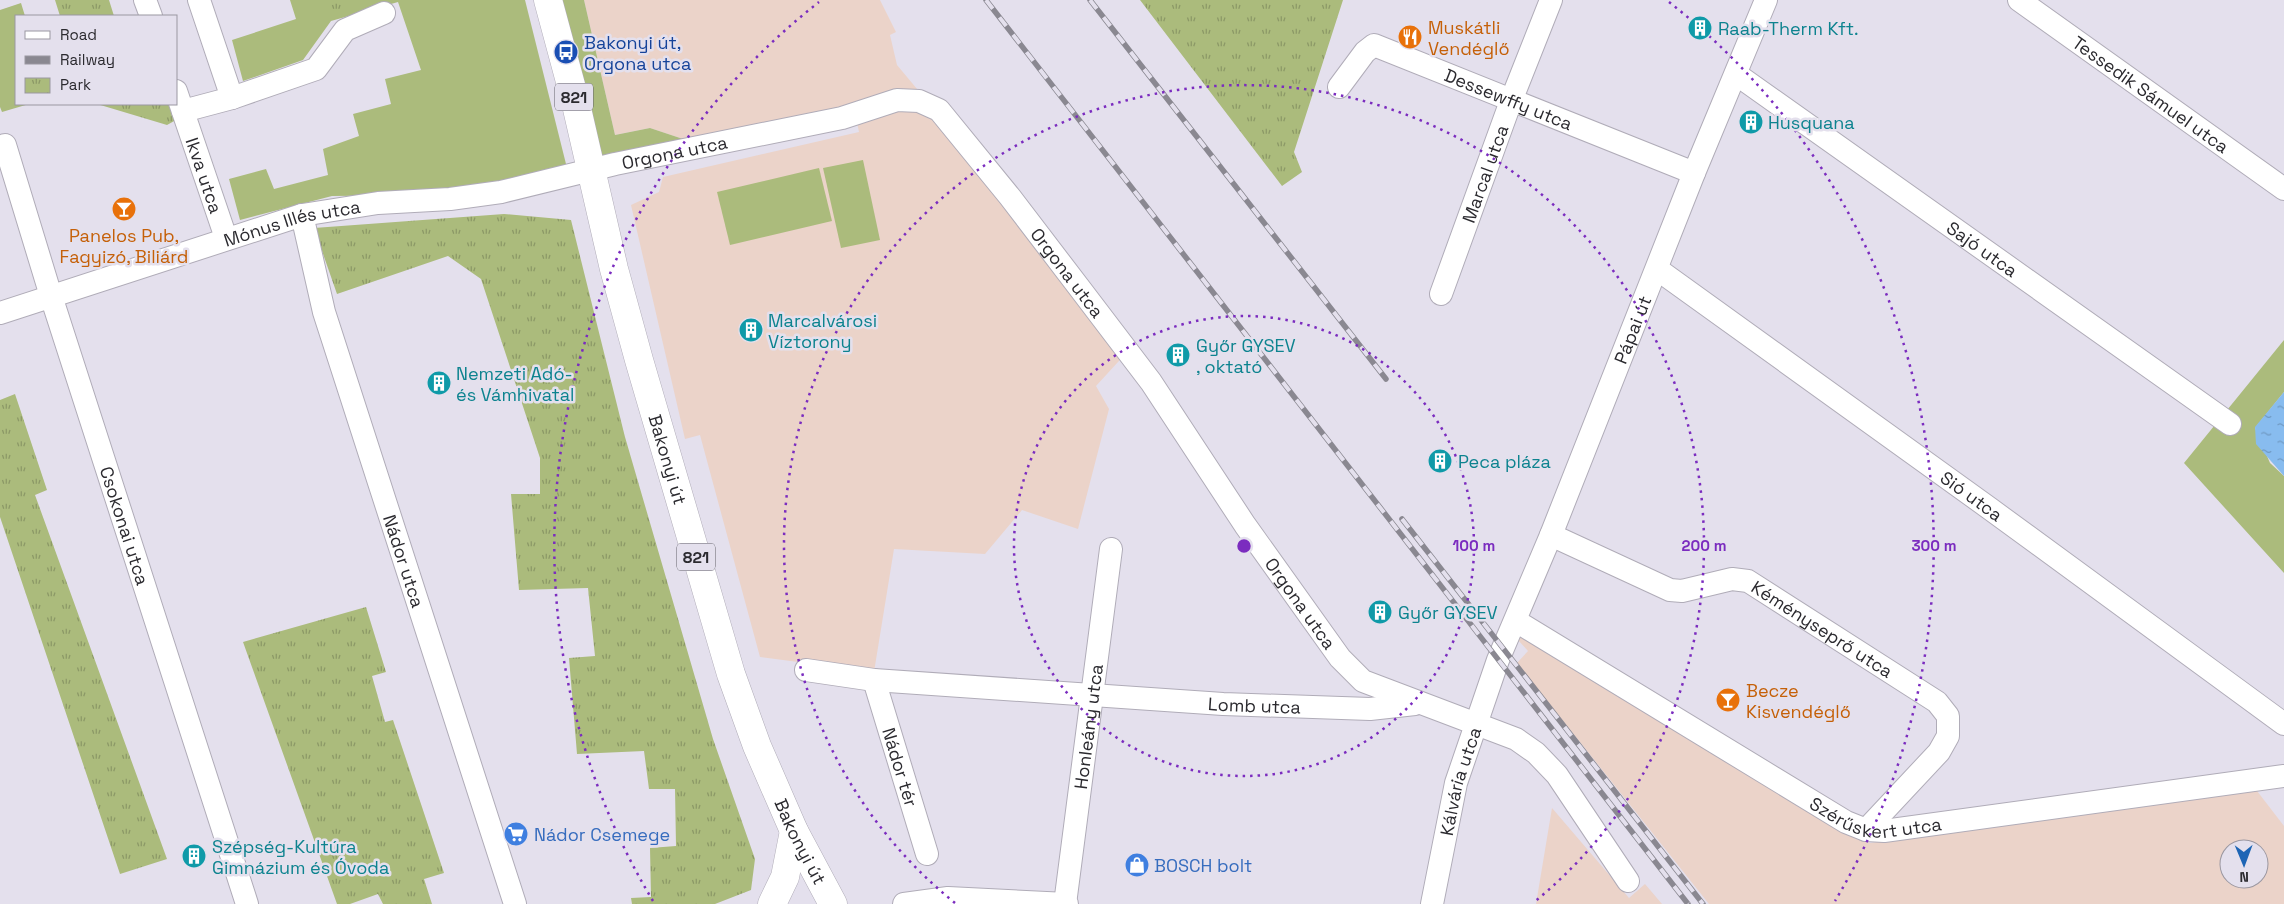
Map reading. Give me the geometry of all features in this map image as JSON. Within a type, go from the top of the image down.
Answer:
[{"type":"main road","name":"Bakonyi út","points":[[548,0],[592,170],[614,269],[731,674],[757,746],[794,831],[833,904]]},
{"type":"main road","points":[[772,904],[785,877],[794,831]]},
{"type":"street","points":[[145,0],[151,15]]},
{"type":"street","points":[[199,0],[232,98]]},
{"type":"street","name":"Marcal utca","points":[[1441,294],[1511,101],[1551,0]]},
{"type":"street","name":"Pápai út","points":[[1498,660],[1551,535],[1694,173],[1766,0]]},
{"type":"street","name":"Tessedik Sámuel utca","points":[[2019,0],[2284,189]]},
{"type":"street","name":"Ikva utca","points":[[226,238],[180,101],[232,98],[316,69],[345,30],[384,13]]},
{"type":"street","name":"Dessewffy utca","points":[[1339,86],[1365,52],[1374,45],[1694,173]]},
{"type":"street","name":"Sajó utca","points":[[1736,74],[2230,424]]},
{"type":"street","name":"Orgona utca","points":[[592,170],[842,118],[898,100],[919,100],[939,110],[1010,197],[1151,382],[1245,525],[1340,658],[1363,682],[1419,703]]},
{"type":"street","name":"Csokonai utca","points":[[5,145],[51,296],[247,904]]},
{"type":"street","name":"Mónus Illés utca","points":[[0,313],[226,238],[302,215],[378,203],[450,199],[501,192],[592,170]]},
{"type":"street","name":"Nádor utca","points":[[302,215],[324,312],[515,904]]},
{"type":"street","name":"Sió utca","points":[[1657,269],[2284,724]]},
{"type":"street","name":"Kéményseprő utca","points":[[1551,535],[1670,590],[1682,592],[1732,579],[1748,581],[1937,702],[1948,716],[1948,736],[1939,752],[1866,830]]},
{"type":"street","name":"Honleány utca","points":[[1066,904],[1111,549]]},
{"type":"street","name":"Szérűskert utca","points":[[1516,621],[1846,822],[1866,830],[1884,831],[2284,776]]},
{"type":"street","name":"Kálvária utca","points":[[1432,904],[1456,783],[1474,725],[1498,660]]},
{"type":"street","name":"Lomb utca","points":[[806,670],[874,680],[1223,704],[1370,709],[1419,703],[1516,740],[1536,753],[1557,775],[1628,880]]},
{"type":"street","name":"Nádor tér","points":[[874,680],[927,854]]},
{"type":"street","points":[[904,904],[948,898],[1066,904]]},
{"type":"shaded area","points":[[584,0],[880,0],[896,32],[890,35],[897,65],[1080,284],[1129,350],[1096,386],[1109,409],[1078,529],[1022,510],[985,554],[894,549],[874,672],[760,657],[700,435],[685,439],[631,205],[659,192],[663,177],[859,132],[854,108],[698,144],[650,128],[615,135]]},
{"type":"shaded area","points":[[1522,632],[1870,843],[2254,787],[2284,826],[2284,904],[1709,904],[1517,663],[1528,651],[1518,640]]},
{"type":"shaded area","points":[[1552,808],[1629,898],[1645,884],[1662,904],[1536,904]]},
{"type":"green space","points":[[55,0],[109,0],[114,15],[60,15]]},
{"type":"green space","points":[[290,0],[525,0],[567,168],[427,195],[332,196],[240,220],[229,179],[266,169],[274,189],[328,175],[323,149],[359,136],[353,114],[391,104],[385,79],[421,70],[398,2],[331,21],[303,60],[243,81],[232,40],[296,19]]},
{"type":"green space","points":[[327,0],[371,0],[330,12]]},
{"type":"green space","points":[[551,0],[584,0],[615,135],[650,128],[698,144],[594,161]]},
{"type":"green space","points":[[1140,0],[1343,0],[1294,152],[1302,172],[1282,186]]},
{"type":"green space","points":[[21,3],[25,15],[15,15],[15,105],[26,105],[2,112],[0,107],[0,10]]},
{"type":"green space","points":[[100,105],[170,105],[176,120],[167,125]]},
{"type":"green space","points":[[863,160],[880,240],[841,248],[823,168]]},
{"type":"green space","points":[[819,168],[832,221],[730,245],[717,192]]},
{"type":"green space","points":[[504,214],[571,220],[625,437],[713,739],[755,859],[751,890],[715,904],[632,904],[631,898],[651,897],[650,848],[676,846],[675,789],[649,789],[644,751],[577,754],[569,658],[595,656],[588,588],[519,590],[511,494],[540,494],[540,458],[481,279],[448,256],[337,294],[314,228]]},
{"type":"green space","points":[[2284,340],[2284,392],[2255,428],[2270,463],[2284,476],[2284,573],[2184,463]]},
{"type":"green space","points":[[15,394],[47,490],[35,495],[167,859],[120,874],[0,517],[0,400]]},
{"type":"green space","points":[[366,607],[386,672],[372,676],[385,722],[393,720],[444,873],[424,879],[432,904],[383,904],[378,894],[350,904],[337,904],[243,642]]},
{"type":"water","points":[[2284,392],[2284,476],[2256,444],[2255,427]]},
{"type":"railway","points":[[986,0],[1688,904]]},
{"type":"railway","points":[[1090,0],[1386,379]]},
{"type":"railway","points":[[1402,519],[1703,904]]},
{"type":"place","name":"Raab-Therm Kft.","points":[[1700,28]]},
{"type":"place","name":"Muskátli Vendéglő","points":[[1410,37]]},
{"type":"place","name":"Bakonyi út, Orgona utca","points":[[566,52]]},
{"type":"place","name":"Husquana","points":[[1751,122]]},
{"type":"place","name":"Panelos Pub, Fagyizó, Biliárd","points":[[124,209]]},
{"type":"place","name":"Marcalvárosi Víztorony","points":[[751,330]]},
{"type":"place","name":"Győr GYSEV , oktató","points":[[1178,355]]},
{"type":"place","name":"Nemzeti Adó- és Vámhivatal","points":[[439,383]]},
{"type":"place","name":"Peca pláza","points":[[1440,461]]},
{"type":"place","name":"Győr GYSEV","points":[[1380,612]]},
{"type":"place","name":"Becze Kisvendéglő","points":[[1728,700]]},
{"type":"place","name":"Nádor Csemege","points":[[516,834]]},
{"type":"place","name":"Szépség-Kultúra Gimnázium és Óvoda","points":[[194,856]]},
{"type":"place","name":"BOSCH bolt","points":[[1137,865]]}]
